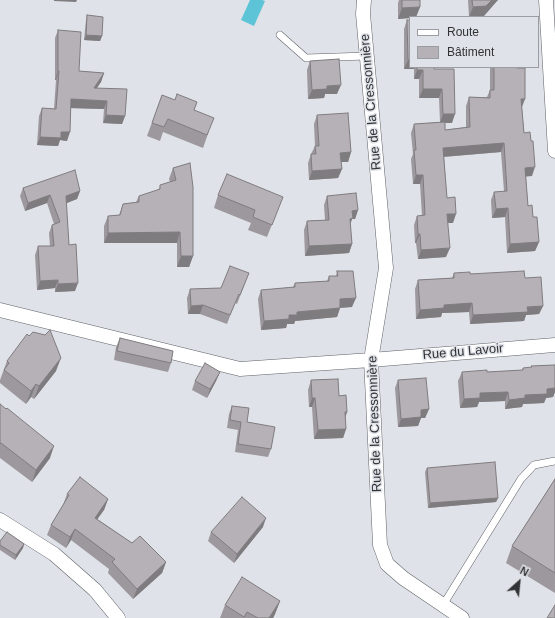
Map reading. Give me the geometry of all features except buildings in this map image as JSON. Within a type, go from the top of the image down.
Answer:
[{"type":"street","name":"Rue de la Cressonnière","points":[[364,0],[363,14],[366,56],[386,268],[371,360],[380,545],[387,564],[403,578],[462,618]]},
{"type":"street","points":[[546,0],[555,151]]},
{"type":"street","name":"Rue du Lavoir","points":[[0,310],[240,369],[555,345]]},
{"type":"street","points":[[0,520],[54,554],[95,590],[118,618]]},
{"type":"lane","points":[[280,35],[306,58],[366,56]]},
{"type":"lane","points":[[443,605],[521,479],[534,465],[555,461]]},
{"type":"water","points":[[250,0],[265,1],[254,26],[241,20]]}]
